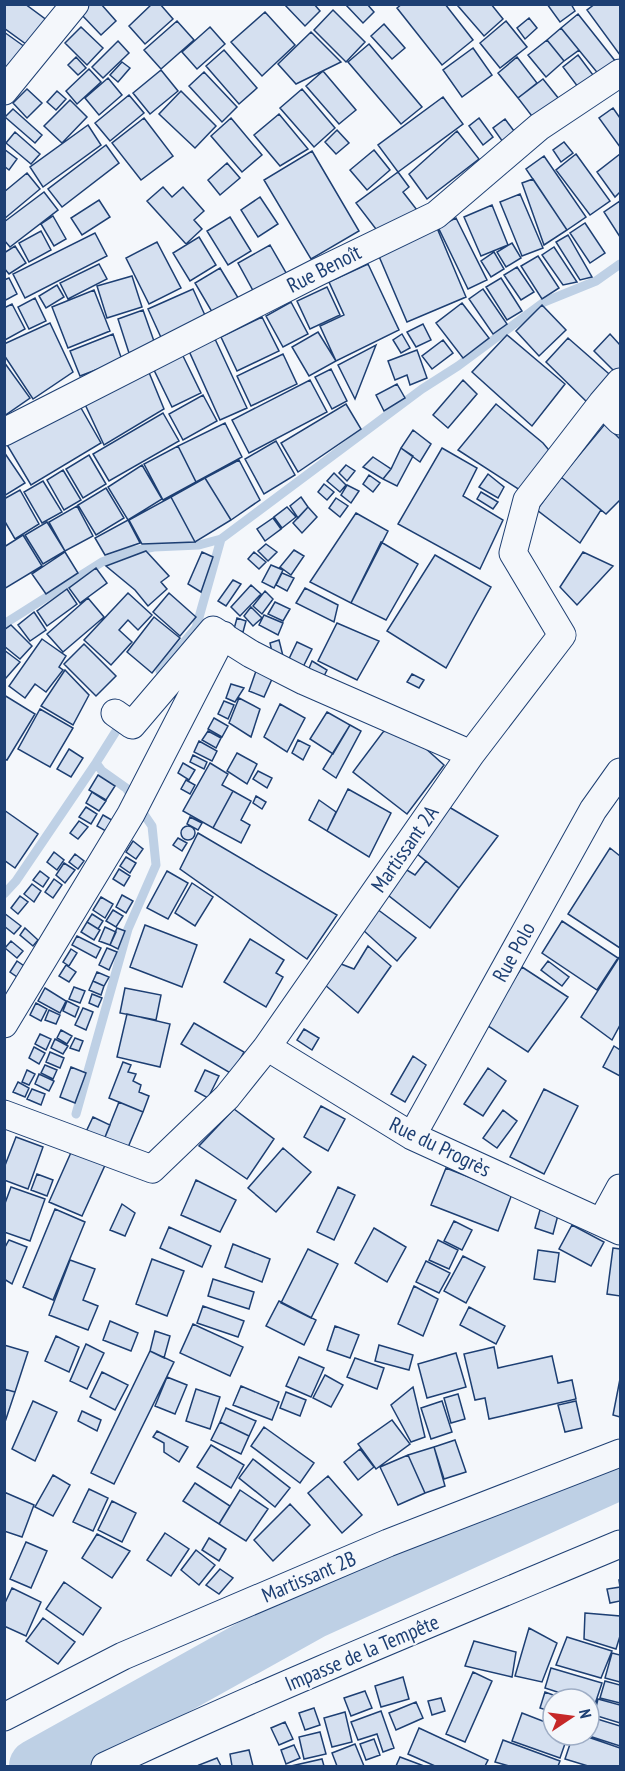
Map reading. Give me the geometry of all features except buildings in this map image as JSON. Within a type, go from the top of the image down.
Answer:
[{"type":"street","points":[[4,91],[75,4]]},
{"type":"street","name":"Rue Benoît","points":[[4,432],[435,215],[539,127],[621,73]]},
{"type":"street","name":"Martissant 2A","points":[[4,1114],[152,1169],[226,1097],[267,1047],[471,754],[562,635],[513,553],[527,500],[611,412],[621,382]]},
{"type":"street","points":[[124,719],[213,630],[251,654],[304,681],[471,754]]},
{"type":"street","points":[[4,1024],[146,788],[223,635]]},
{"type":"street","name":"Rue Polo","points":[[412,1136],[593,810],[621,772]]},
{"type":"street","name":"Rue du Progrès","points":[[267,1047],[412,1136],[611,1226]]},
{"type":"street","points":[[611,1226],[621,1188]]},
{"type":"street","name":"Martissant 2B","points":[[4,1717],[123,1656],[388,1542],[621,1453]]},
{"type":"street","name":"Impasse de la Tempête","points":[[105,1767],[162,1739],[621,1544]]},
{"type":"waterway","points":[[160,671],[196,628],[221,539],[422,389],[458,366],[544,302],[596,281],[620,264]]},
{"type":"waterway","points":[[4,624],[102,562],[132,551],[154,547],[199,545],[221,539]]},
{"type":"waterway","points":[[4,894],[16,881],[123,720]]},
{"type":"waterway","points":[[76,1114],[128,929],[156,865],[152,826],[126,788],[102,771],[96,763]]},
{"type":"waterway","points":[[36,1766],[313,1612],[620,1472]]}]
